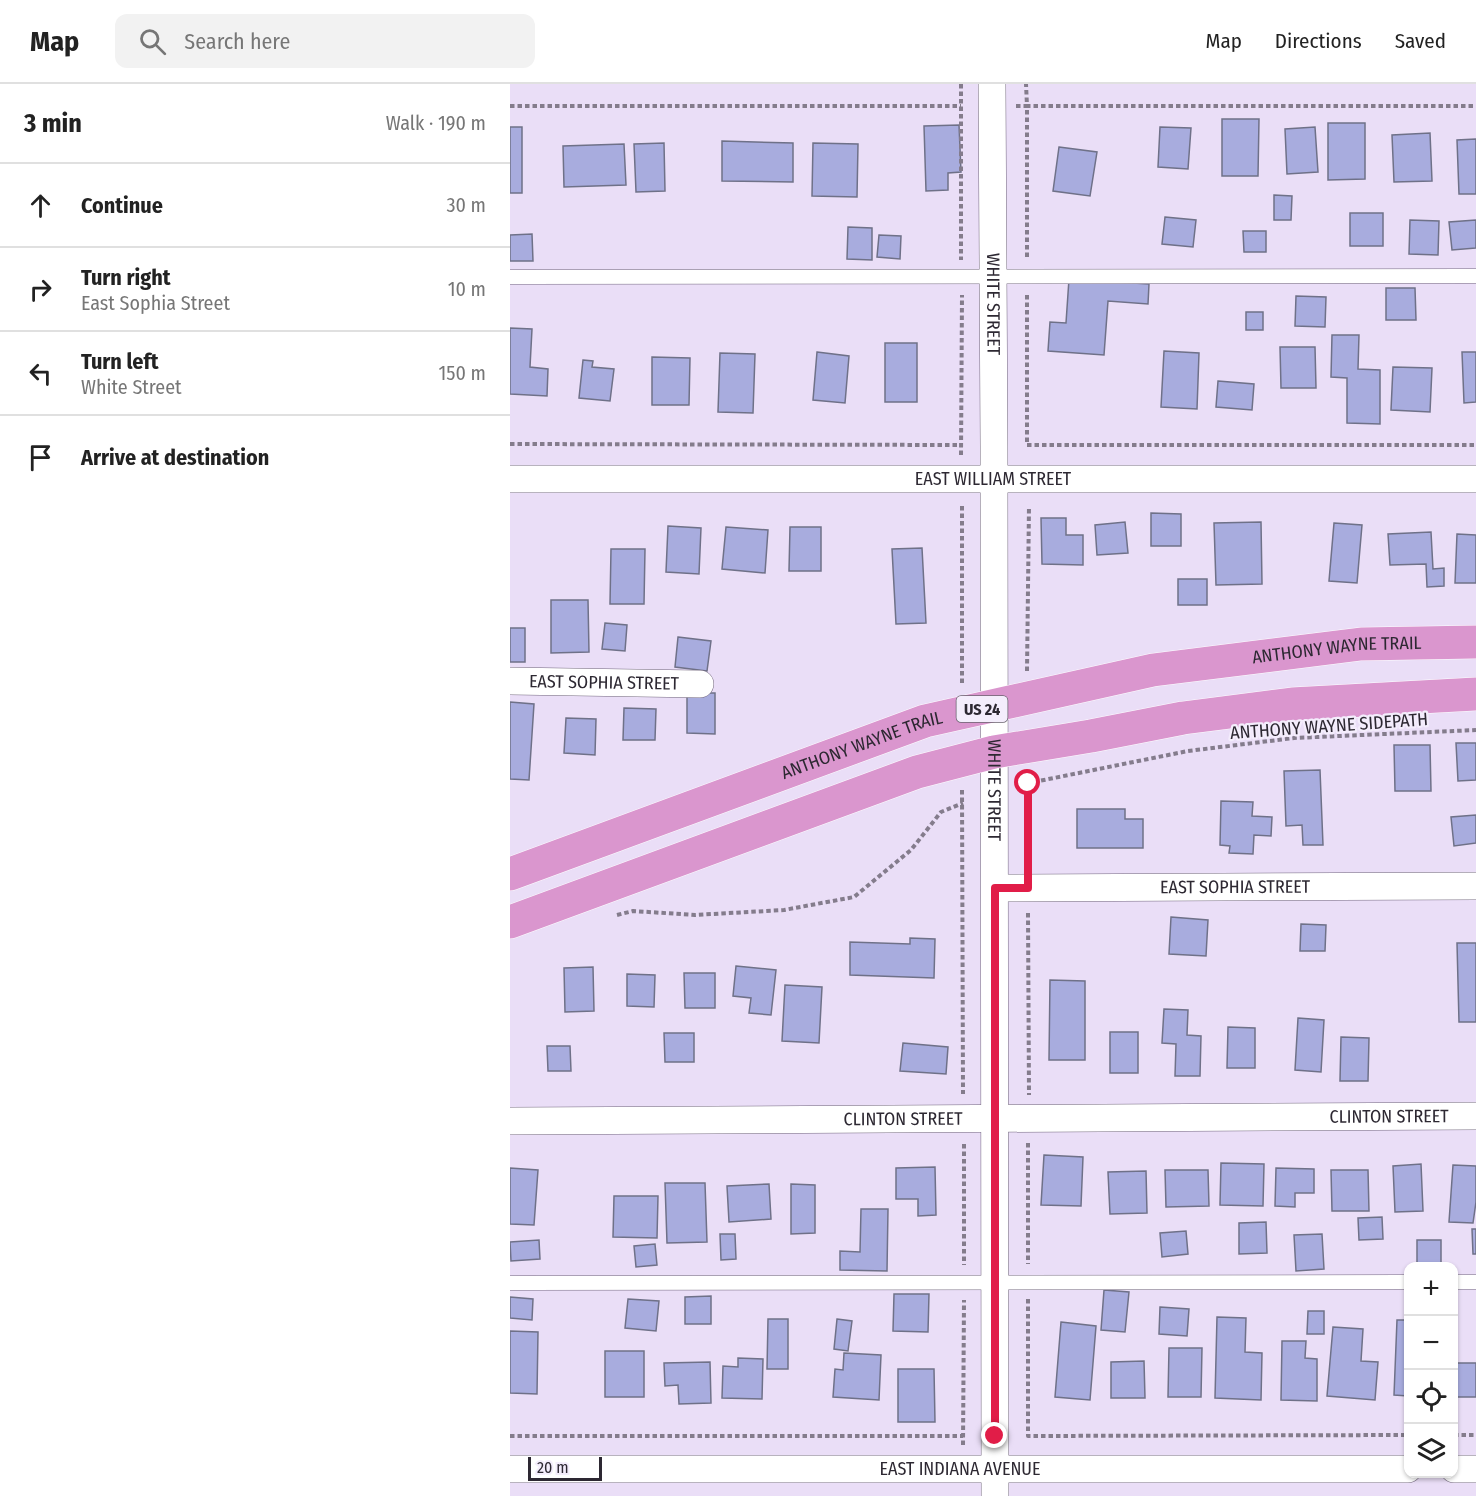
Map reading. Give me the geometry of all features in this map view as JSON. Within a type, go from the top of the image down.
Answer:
[{"type":"highway","name":"ANTHONY WAYNE TRAIL","points":[[510,874],[926,721],[1152,670],[1362,644],[1476,642]]},
{"type":"highway","points":[[510,922],[917,772],[994,752],[1183,718],[1292,704],[1476,694]]},
{"type":"street","name":"WHITE STREET","points":[[992,95],[995,1483]]},
{"type":"street","name":"EAST WILLIAM STREET","points":[[510,479],[1476,479]]},
{"type":"street","name":"EAST SOPHIA STREET","points":[[510,681],[700,684]]},
{"type":"street","name":"EAST SOPHIA STREET","points":[[995,888],[1476,886]]},
{"type":"street","name":"CLINTON STREET","points":[[510,1120],[1476,1116]]},
{"type":"street","name":"EAST INDIANA AVENUE","points":[[510,1469],[964,1470],[995,1483],[1404,1469]]},
{"type":"street","points":[[1458,1469],[1476,1469]]},
{"type":"lane","points":[[510,277],[1476,276]]},
{"type":"lane","points":[[510,1283],[1404,1282]]},
{"type":"lane","points":[[1458,1282],[1476,1282]]},
{"type":"path","points":[[1026,84],[1026,106]]},
{"type":"path","points":[[510,106],[992,95],[1026,106],[1476,106]]},
{"type":"path","points":[[510,444],[961,445]]},
{"type":"path","points":[[1027,445],[1476,445]]},
{"type":"path","points":[[1027,506],[1027,681]]},
{"type":"path","points":[[962,507],[962,713]]},
{"type":"path","name":"ANTHONY WAYNE SIDEPATH","points":[[1018,786],[1188,751],[1294,738],[1476,730]]},
{"type":"path","points":[[962,760],[964,1470]]},
{"type":"path","points":[[1028,774],[1029,1098]]},
{"type":"path","points":[[613,916],[633,911],[695,915],[783,910],[854,897],[911,850],[941,812],[971,800]]},
{"type":"path","points":[[1458,1435],[1476,1435]]},
{"type":"path","points":[[510,1436],[963,1436]]},
{"type":"building","points":[[1222,119],[1259,119],[1258,176],[1222,176]]},
{"type":"building","points":[[1328,123],[1365,123],[1365,179],[1328,180]]},
{"type":"building","points":[[959,125],[961,172],[948,173],[948,190],[926,191],[924,126]]},
{"type":"building","points":[[510,127],[522,127],[522,193],[510,193]]},
{"type":"building","points":[[1160,127],[1191,128],[1188,169],[1158,167]]},
{"type":"building","points":[[1315,127],[1318,172],[1287,174],[1285,129]]},
{"type":"building","points":[[1430,133],[1432,181],[1394,182],[1392,135]]},
{"type":"building","points":[[1476,139],[1476,194],[1459,194],[1457,140]]},
{"type":"building","points":[[722,141],[793,143],[793,182],[722,181]]},
{"type":"building","points":[[664,143],[665,191],[636,192],[634,144]]},
{"type":"building","points":[[813,143],[858,144],[857,197],[812,196]]},
{"type":"building","points":[[624,144],[626,185],[564,187],[563,146]]},
{"type":"building","points":[[1059,147],[1097,152],[1090,196],[1053,191]]},
{"type":"building","points":[[1274,195],[1292,196],[1291,220],[1274,220]]},
{"type":"building","points":[[1350,213],[1383,213],[1383,246],[1350,246]]},
{"type":"building","points":[[1165,217],[1196,220],[1193,247],[1162,244]]},
{"type":"building","points":[[1410,220],[1439,221],[1438,255],[1409,254]]},
{"type":"building","points":[[1476,220],[1476,248],[1452,250],[1449,222]]},
{"type":"building","points":[[848,227],[872,228],[872,260],[847,259]]},
{"type":"building","points":[[1243,231],[1266,231],[1266,252],[1244,252]]},
{"type":"building","points":[[532,234],[533,261],[510,261],[510,235]]},
{"type":"building","points":[[879,235],[901,236],[900,259],[877,257]]},
{"type":"building","points":[[1069,279],[1149,284],[1148,304],[1108,301],[1104,355],[1048,351],[1050,322],[1066,323]]},
{"type":"building","points":[[1386,288],[1415,288],[1416,320],[1386,320]]},
{"type":"building","points":[[1296,296],[1326,297],[1325,327],[1295,326]]},
{"type":"building","points":[[1246,312],[1263,312],[1263,330],[1246,330]]},
{"type":"building","points":[[510,328],[532,329],[530,367],[548,369],[547,396],[510,394]]},
{"type":"building","points":[[1332,335],[1359,335],[1358,369],[1380,370],[1380,424],[1347,423],[1347,378],[1331,377]]},
{"type":"building","points":[[885,343],[917,343],[917,402],[885,402]]},
{"type":"building","points":[[1280,347],[1315,347],[1316,388],[1281,388]]},
{"type":"building","points":[[1164,351],[1199,353],[1197,409],[1161,407]]},
{"type":"building","points":[[817,352],[849,356],[845,403],[813,400]]},
{"type":"building","points":[[1462,352],[1476,352],[1476,402],[1464,403]]},
{"type":"building","points":[[720,353],[755,354],[753,413],[718,412]]},
{"type":"building","points":[[652,357],[690,358],[689,405],[652,405]]},
{"type":"building","points":[[583,360],[593,361],[592,367],[614,369],[610,401],[579,398]]},
{"type":"building","points":[[1393,367],[1432,368],[1430,412],[1391,410]]},
{"type":"building","points":[[1218,381],[1254,384],[1252,410],[1216,407]]},
{"type":"building","points":[[1151,513],[1181,514],[1181,546],[1151,546]]},
{"type":"building","points":[[1041,518],[1066,518],[1066,535],[1083,535],[1083,565],[1042,564]]},
{"type":"building","points":[[1125,522],[1128,553],[1097,555],[1095,525]]},
{"type":"building","points":[[1261,522],[1262,584],[1216,585],[1214,523]]},
{"type":"building","points":[[1334,523],[1362,525],[1357,583],[1329,581]]},
{"type":"building","points":[[668,526],[701,528],[699,574],[666,572]]},
{"type":"building","points":[[726,527],[768,530],[765,573],[722,569]]},
{"type":"building","points":[[790,527],[821,527],[821,571],[789,571]]},
{"type":"building","points":[[1431,532],[1433,569],[1444,568],[1444,586],[1427,587],[1426,564],[1390,565],[1388,534]]},
{"type":"building","points":[[1457,534],[1476,535],[1476,583],[1455,583]]},
{"type":"building","points":[[922,548],[926,623],[896,624],[892,549]]},
{"type":"building","points":[[611,549],[645,549],[644,604],[610,604]]},
{"type":"building","points":[[1178,579],[1207,579],[1207,605],[1178,605]]},
{"type":"building","points":[[551,600],[588,600],[589,652],[551,653]]},
{"type":"building","points":[[605,623],[627,625],[625,651],[602,649]]},
{"type":"building","points":[[510,628],[525,628],[525,662],[510,662]]},
{"type":"building","points":[[678,637],[711,641],[707,671],[675,667]]},
{"type":"building","points":[[687,693],[715,693],[715,734],[687,733]]},
{"type":"building","points":[[510,702],[534,704],[529,780],[510,779]]},
{"type":"building","points":[[624,708],[656,709],[655,740],[623,740]]},
{"type":"building","points":[[566,718],[596,719],[595,755],[564,753]]},
{"type":"building","points":[[1456,743],[1476,743],[1476,780],[1458,781]]},
{"type":"building","points":[[1394,745],[1430,745],[1431,791],[1395,791]]},
{"type":"building","points":[[1320,770],[1323,845],[1303,845],[1302,825],[1286,826],[1284,771]]},
{"type":"building","points":[[1221,801],[1253,802],[1252,816],[1272,817],[1271,836],[1254,835],[1253,854],[1229,853],[1230,846],[1220,845]]},
{"type":"building","points":[[1077,809],[1125,809],[1125,819],[1143,819],[1143,848],[1077,848]]},
{"type":"building","points":[[1476,815],[1476,843],[1454,846],[1451,817]]},
{"type":"building","points":[[1171,917],[1208,920],[1206,956],[1169,954]]},
{"type":"building","points":[[1301,924],[1326,925],[1325,951],[1300,951]]},
{"type":"building","points":[[910,938],[935,939],[934,978],[850,975],[850,942],[910,944]]},
{"type":"building","points":[[1457,943],[1476,943],[1476,1022],[1459,1022]]},
{"type":"building","points":[[736,966],[776,970],[771,1015],[749,1013],[751,998],[733,996]]},
{"type":"building","points":[[593,967],[594,1011],[565,1012],[564,968]]},
{"type":"building","points":[[684,973],[715,973],[715,1008],[685,1008]]},
{"type":"building","points":[[627,974],[655,975],[654,1007],[627,1006]]},
{"type":"building","points":[[1050,980],[1085,981],[1085,1060],[1049,1060]]},
{"type":"building","points":[[785,985],[822,987],[819,1043],[782,1041]]},
{"type":"building","points":[[1164,1009],[1188,1010],[1187,1035],[1201,1036],[1200,1076],[1175,1076],[1176,1044],[1162,1043]]},
{"type":"building","points":[[1298,1018],[1324,1020],[1321,1072],[1295,1070]]},
{"type":"building","points":[[1228,1027],[1255,1028],[1255,1068],[1227,1068]]},
{"type":"building","points":[[1110,1032],[1138,1032],[1138,1073],[1110,1073]]},
{"type":"building","points":[[664,1033],[694,1033],[694,1062],[665,1062]]},
{"type":"building","points":[[1341,1037],[1369,1038],[1368,1081],[1340,1081]]},
{"type":"building","points":[[903,1043],[948,1047],[946,1074],[900,1071]]},
{"type":"building","points":[[547,1046],[570,1046],[571,1071],[548,1071]]},
{"type":"building","points":[[1044,1155],[1083,1157],[1081,1206],[1041,1205]]},
{"type":"building","points":[[1221,1163],[1264,1164],[1263,1206],[1220,1205]]},
{"type":"building","points":[[1421,1164],[1423,1211],[1395,1212],[1393,1166]]},
{"type":"building","points":[[1453,1165],[1476,1166],[1476,1202],[1473,1223],[1449,1222]]},
{"type":"building","points":[[935,1167],[936,1215],[918,1216],[918,1199],[896,1199],[896,1168]]},
{"type":"building","points":[[510,1168],[538,1170],[534,1225],[510,1224]]},
{"type":"building","points":[[1276,1168],[1314,1169],[1314,1193],[1295,1193],[1295,1207],[1275,1206]]},
{"type":"building","points":[[1165,1170],[1208,1170],[1209,1206],[1166,1207]]},
{"type":"building","points":[[1331,1170],[1368,1170],[1369,1211],[1332,1211]]},
{"type":"building","points":[[1146,1171],[1147,1213],[1110,1214],[1108,1172]]},
{"type":"building","points":[[665,1183],[705,1183],[707,1242],[667,1243]]},
{"type":"building","points":[[769,1184],[771,1219],[729,1222],[727,1186]]},
{"type":"building","points":[[791,1184],[815,1185],[815,1233],[791,1234]]},
{"type":"building","points":[[614,1196],[658,1196],[657,1238],[613,1237]]},
{"type":"building","points":[[861,1209],[888,1209],[887,1271],[840,1270],[840,1251],[860,1252]]},
{"type":"building","points":[[1382,1217],[1383,1239],[1359,1240],[1358,1218]]},
{"type":"building","points":[[1266,1222],[1267,1253],[1239,1254],[1239,1223]]},
{"type":"building","points":[[1472,1229],[1476,1229],[1476,1254],[1473,1254]]},
{"type":"building","points":[[1186,1231],[1188,1254],[1162,1257],[1160,1233]]},
{"type":"building","points":[[720,1234],[735,1234],[736,1259],[721,1260]]},
{"type":"building","points":[[1322,1234],[1324,1269],[1296,1271],[1294,1235]]},
{"type":"building","points":[[539,1240],[540,1259],[511,1261],[510,1242]]},
{"type":"building","points":[[1417,1240],[1441,1240],[1441,1262],[1417,1262]]},
{"type":"building","points":[[655,1244],[657,1265],[636,1267],[634,1246]]},
{"type":"building","points":[[1104,1290],[1129,1292],[1125,1332],[1101,1330]]},
{"type":"building","points":[[894,1294],[929,1294],[928,1332],[893,1331]]},
{"type":"building","points":[[711,1296],[711,1324],[685,1324],[685,1297]]},
{"type":"building","points":[[510,1297],[533,1299],[532,1320],[510,1318]]},
{"type":"building","points":[[628,1299],[659,1301],[656,1331],[625,1328]]},
{"type":"building","points":[[1160,1307],[1189,1309],[1187,1336],[1159,1334]]},
{"type":"building","points":[[1308,1311],[1324,1311],[1324,1334],[1307,1334]]},
{"type":"building","points":[[1217,1317],[1246,1318],[1245,1352],[1262,1353],[1261,1400],[1215,1398]]},
{"type":"building","points":[[768,1319],[788,1319],[788,1369],[767,1369]]},
{"type":"building","points":[[837,1319],[852,1321],[848,1351],[834,1349]]},
{"type":"building","points":[[1397,1320],[1404,1320],[1404,1396],[1394,1395]]},
{"type":"building","points":[[1061,1322],[1096,1326],[1090,1400],[1055,1397]]},
{"type":"building","points":[[1333,1327],[1363,1329],[1361,1361],[1378,1362],[1375,1400],[1327,1396]]},
{"type":"building","points":[[510,1331],[538,1332],[537,1394],[510,1393]]},
{"type":"building","points":[[1282,1341],[1306,1341],[1305,1358],[1317,1359],[1317,1401],[1281,1400]]},
{"type":"building","points":[[1169,1348],[1202,1348],[1201,1397],[1168,1397]]},
{"type":"building","points":[[605,1351],[644,1351],[644,1397],[605,1397]]},
{"type":"building","points":[[844,1353],[881,1355],[879,1400],[833,1397],[835,1369],[843,1370]]},
{"type":"building","points":[[738,1358],[763,1359],[762,1399],[722,1398],[723,1366],[738,1367]]},
{"type":"building","points":[[1144,1361],[1145,1398],[1111,1398],[1111,1362]]},
{"type":"building","points":[[710,1362],[711,1403],[679,1404],[678,1385],[665,1386],[664,1363]]},
{"type":"building","points":[[1458,1363],[1476,1363],[1476,1397],[1458,1397]]},
{"type":"building","points":[[898,1369],[934,1369],[935,1422],[898,1422]]},
{"type":"route","points":[[995,1436],[995,888],[1028,888],[1028,783]]}]
